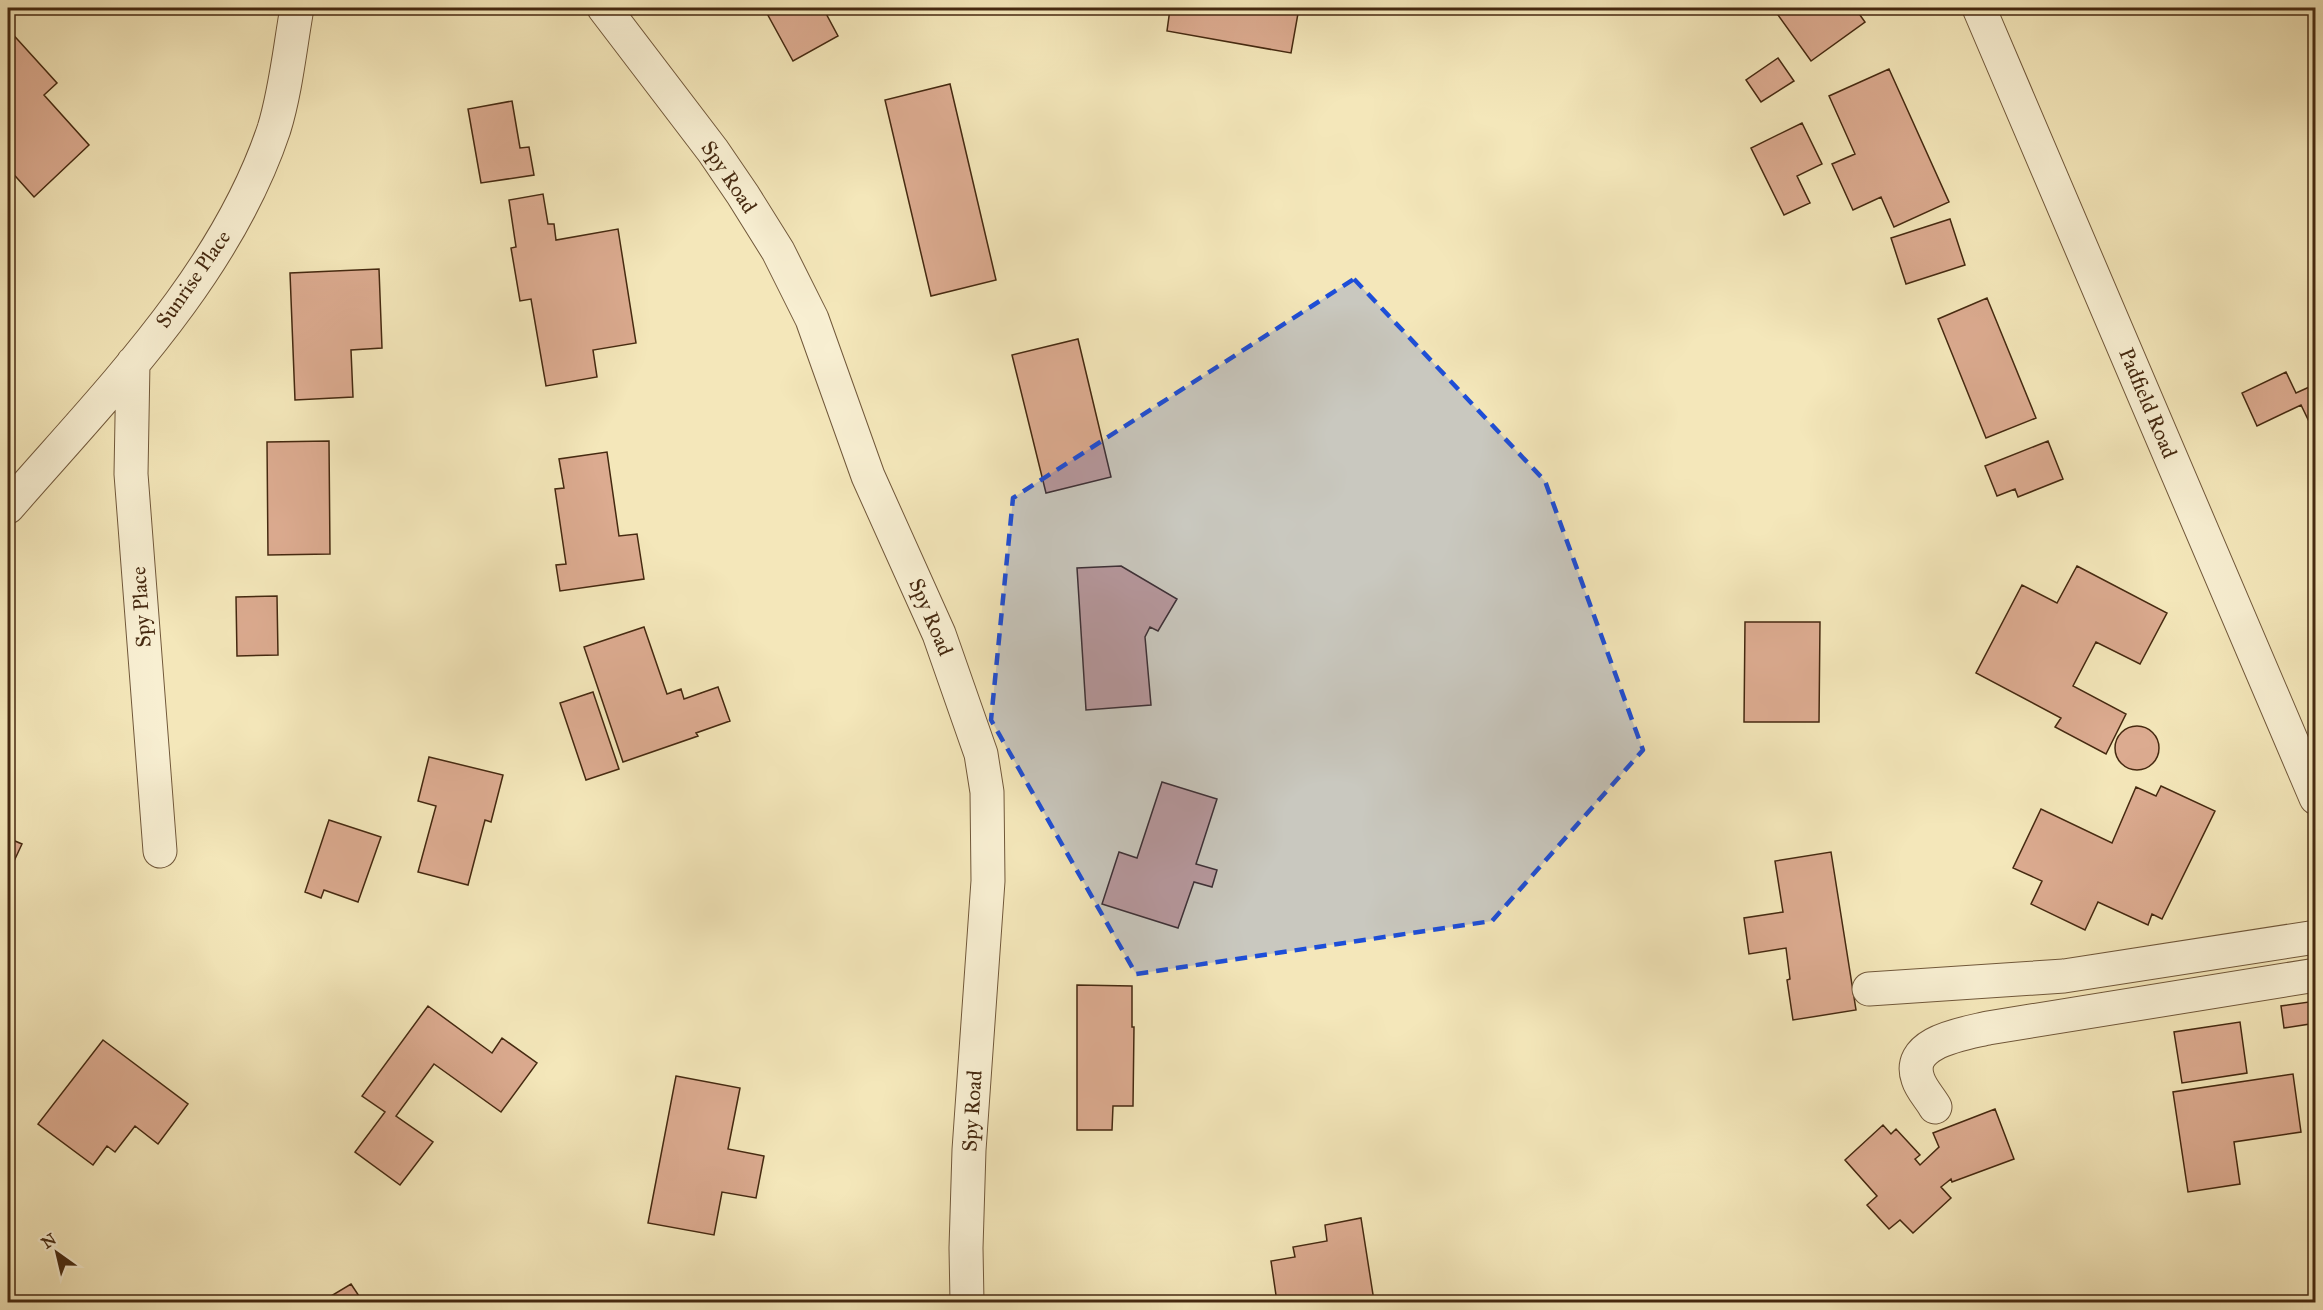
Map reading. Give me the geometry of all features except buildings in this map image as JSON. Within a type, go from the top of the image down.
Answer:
[{"type":"street","name":"Sunrise Place","points":[[8,507],[133,363],[204,269],[252,185],[274,127],[297,8]]},
{"type":"street","name":"Spy Road","points":[[604,8],[712,151],[778,251],[812,319],[868,476],[939,634],[981,754],[987,792],[988,881],[969,1150],[967,1302]]},
{"type":"street","name":"Padfield Road","points":[[1979,8],[2316,798]]},
{"type":"street","name":"Spy Place","points":[[133,363],[131,474],[160,851]]},
{"type":"street","points":[[1869,989],[2064,976],[2316,937]]},
{"type":"street","points":[[1935,1107],[1918,1078],[1916,1061],[1922,1052],[1943,1040],[1988,1028],[2316,975]]},
{"type":"highlighted area","points":[[1354,279],[1545,481],[1643,750],[1492,921],[1136,974],[991,720],[1013,498]]}]
